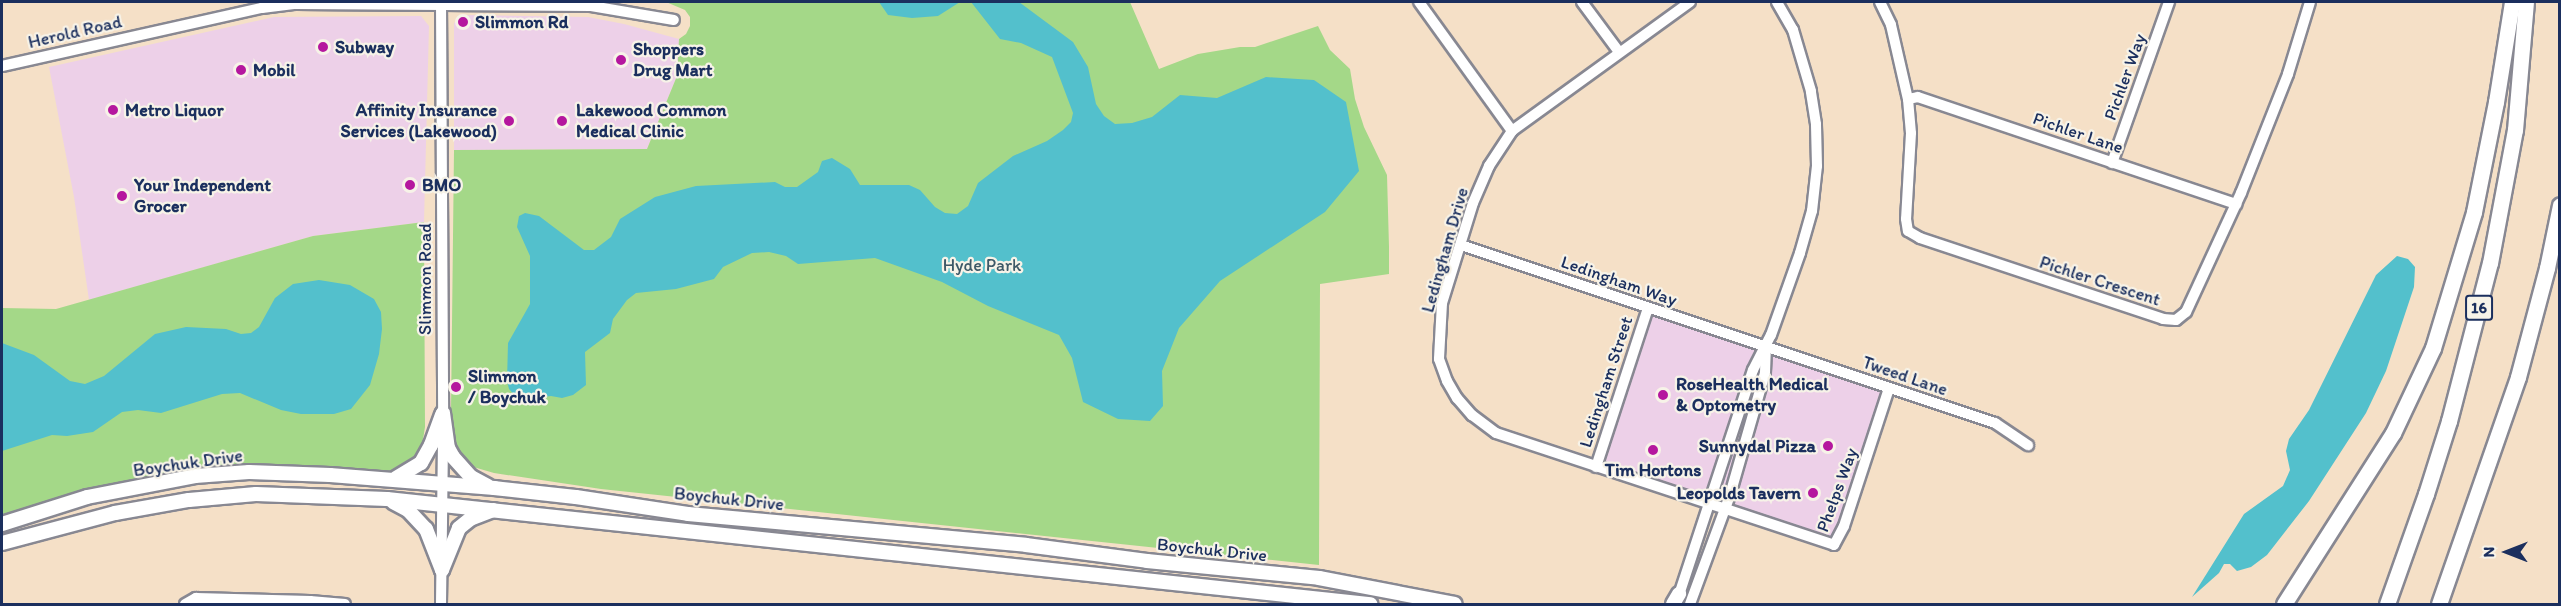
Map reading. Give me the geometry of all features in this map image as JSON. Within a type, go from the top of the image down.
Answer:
[{"type":"highway","points":[[2284,604],[2392,433],[2433,348],[2474,212],[2496,102],[2512,2]]},
{"type":"highway","name":"16","points":[[2386,604],[2426,494],[2449,421],[2490,263],[2515,130],[2526,2]]},
{"type":"highway","points":[[2439,604],[2518,377],[2547,268],[2559,205]]},
{"type":"main road","points":[[392,479],[421,463],[431,445],[443,412]]},
{"type":"main road","points":[[443,412],[448,448],[453,457],[471,477],[492,488]]},
{"type":"main road","name":"Boychuk Drive","points":[[2,524],[87,497],[195,477],[249,472],[392,479],[576,497],[688,514],[1026,545],[1147,561],[1319,578],[1455,604]]},
{"type":"main road","name":"Boychuk Drive","points":[[2,543],[115,513],[189,500],[256,494],[387,499],[1370,604]]},
{"type":"main road","points":[[387,499],[408,510],[426,529],[442,570]]},
{"type":"main road","points":[[442,570],[459,528],[470,519],[494,509]]},
{"type":"street","points":[[1419,2],[1512,131]]},
{"type":"street","points":[[1582,2],[1619,52]]},
{"type":"street","name":"Ledingham Drive","points":[[1690,2],[1512,131],[1489,166],[1473,202],[1442,303],[1439,359],[1447,381],[1457,398],[1472,415],[1496,433],[1708,505]]},
{"type":"street","points":[[1676,601],[1753,370],[1767,347],[1807,232],[1817,166],[1816,124],[1809,80],[1793,30],[1777,2]]},
{"type":"street","name":"Pichler Crescent","points":[[1880,2],[1891,25],[1908,99],[1911,133],[1906,219],[1908,231],[1920,238],[2163,319],[2176,320],[2186,312],[2236,204],[2288,74],[2310,2]]},
{"type":"street","name":"Pichler Way","points":[[2112,163],[2169,2]]},
{"type":"street","name":"Herold Road","points":[[2,66],[262,8],[296,4],[441,3],[591,6],[674,20]]},
{"type":"street","name":"Slimmon Road","points":[[441,3],[444,504],[441,604]]},
{"type":"street","name":"Pichler Lane","points":[[1908,99],[1918,97],[2236,204]]},
{"type":"street","name":"Ledingham Way","points":[[1461,245],[1767,347]]},
{"type":"street","name":"Ledingham Street","points":[[1596,467],[1648,308]]},
{"type":"street","points":[[1690,604],[1725,509],[1765,373],[1767,347]]},
{"type":"street","name":"Tweed Lane","points":[[1767,347],[1995,423],[2028,445]]},
{"type":"street","name":"Phelps Way","points":[[1708,505],[1834,545],[1844,526],[1889,388]]},
{"type":"street","points":[[185,604],[195,598],[345,604]]},
{"type":"shaded area","points":[[464,15],[588,17],[679,39],[677,76],[647,149],[454,150],[454,23]]},
{"type":"shaded area","points":[[421,16],[429,26],[424,222],[313,236],[89,300],[74,197],[49,67],[274,17]]},
{"type":"shaded area","points":[[1648,308],[1890,386],[1838,545],[1596,467]]},
{"type":"green space","name":"Hyde Park","points":[[666,2],[1130,2],[1159,69],[1198,54],[1240,47],[1255,47],[1318,26],[1330,50],[1350,69],[1355,99],[1364,127],[1387,175],[1389,247],[1389,274],[1320,284],[1319,565],[601,489],[494,473],[463,464],[454,451],[451,410],[454,150],[647,149],[677,76],[679,39],[686,34],[690,26],[690,17],[685,10]]},
{"type":"green space","points":[[424,222],[425,427],[422,446],[408,465],[380,474],[331,472],[85,492],[2,517],[2,308],[56,309],[313,236]]},
{"type":"water","points":[[879,2],[960,2],[938,16],[912,18],[888,15]]},
{"type":"water","points":[[971,2],[1019,2],[1073,42],[1088,67],[1096,104],[1104,116],[1115,124],[1132,123],[1152,117],[1180,95],[1217,98],[1266,77],[1314,80],[1346,102],[1359,171],[1325,212],[1220,281],[1179,328],[1162,371],[1163,406],[1150,421],[1118,419],[1083,402],[1072,358],[1059,335],[988,306],[942,282],[875,258],[798,264],[786,256],[769,252],[752,253],[723,267],[714,279],[676,289],[636,293],[627,300],[613,319],[610,333],[585,352],[586,385],[573,395],[562,398],[551,396],[527,399],[516,397],[509,389],[507,381],[508,343],[530,304],[530,256],[517,227],[519,216],[525,213],[539,216],[584,250],[594,250],[611,237],[620,219],[655,197],[696,186],[775,182],[785,187],[797,187],[818,172],[822,161],[832,158],[850,169],[860,185],[909,185],[920,190],[935,207],[945,213],[957,214],[968,206],[978,183],[1013,156],[1047,141],[1063,130],[1071,122],[1073,113],[1052,57],[1021,43],[1000,39]]},
{"type":"water","points":[[2397,256],[2408,259],[2415,267],[2414,287],[2386,371],[2366,413],[2309,501],[2267,555],[2251,567],[2237,571],[2230,564],[2224,564],[2219,573],[2192,597],[2244,514],[2283,486],[2290,470],[2286,451],[2289,439],[2309,410],[2376,275]]},
{"type":"water","points":[[319,280],[350,285],[374,299],[381,312],[382,329],[379,354],[370,385],[351,409],[334,414],[301,414],[281,410],[240,393],[222,394],[161,413],[138,410],[122,412],[93,432],[67,436],[52,435],[2,451],[2,343],[34,355],[70,381],[85,384],[104,376],[155,334],[186,327],[226,329],[241,334],[251,333],[259,327],[275,298],[293,284]]},
{"type":"place","name":"Slimmon Rd","points":[[463,22]]},
{"type":"place","name":"Subway","points":[[323,47]]},
{"type":"place","name":"Shoppers Drug Mart","points":[[621,60]]},
{"type":"place","name":"Mobil","points":[[241,70]]},
{"type":"place","name":"Metro Liquor","points":[[113,110]]},
{"type":"place","name":"Affinity Insurance Services (Lakewood)","points":[[509,121]]},
{"type":"place","name":"Lakewood Common Medical Clinic","points":[[562,121]]},
{"type":"place","name":"BMO","points":[[410,185]]},
{"type":"place","name":"Your Independent Grocer","points":[[122,196]]},
{"type":"place","name":"Slimmon / Boychuk","points":[[456,387]]},
{"type":"place","name":"RoseHealth Medical & Optometry","points":[[1663,395]]},
{"type":"place","name":"Sunnydal Pizza","points":[[1828,446]]},
{"type":"place","name":"Tim Hortons","points":[[1653,450]]},
{"type":"place","name":"Leopolds Tavern","points":[[1813,493]]}]
